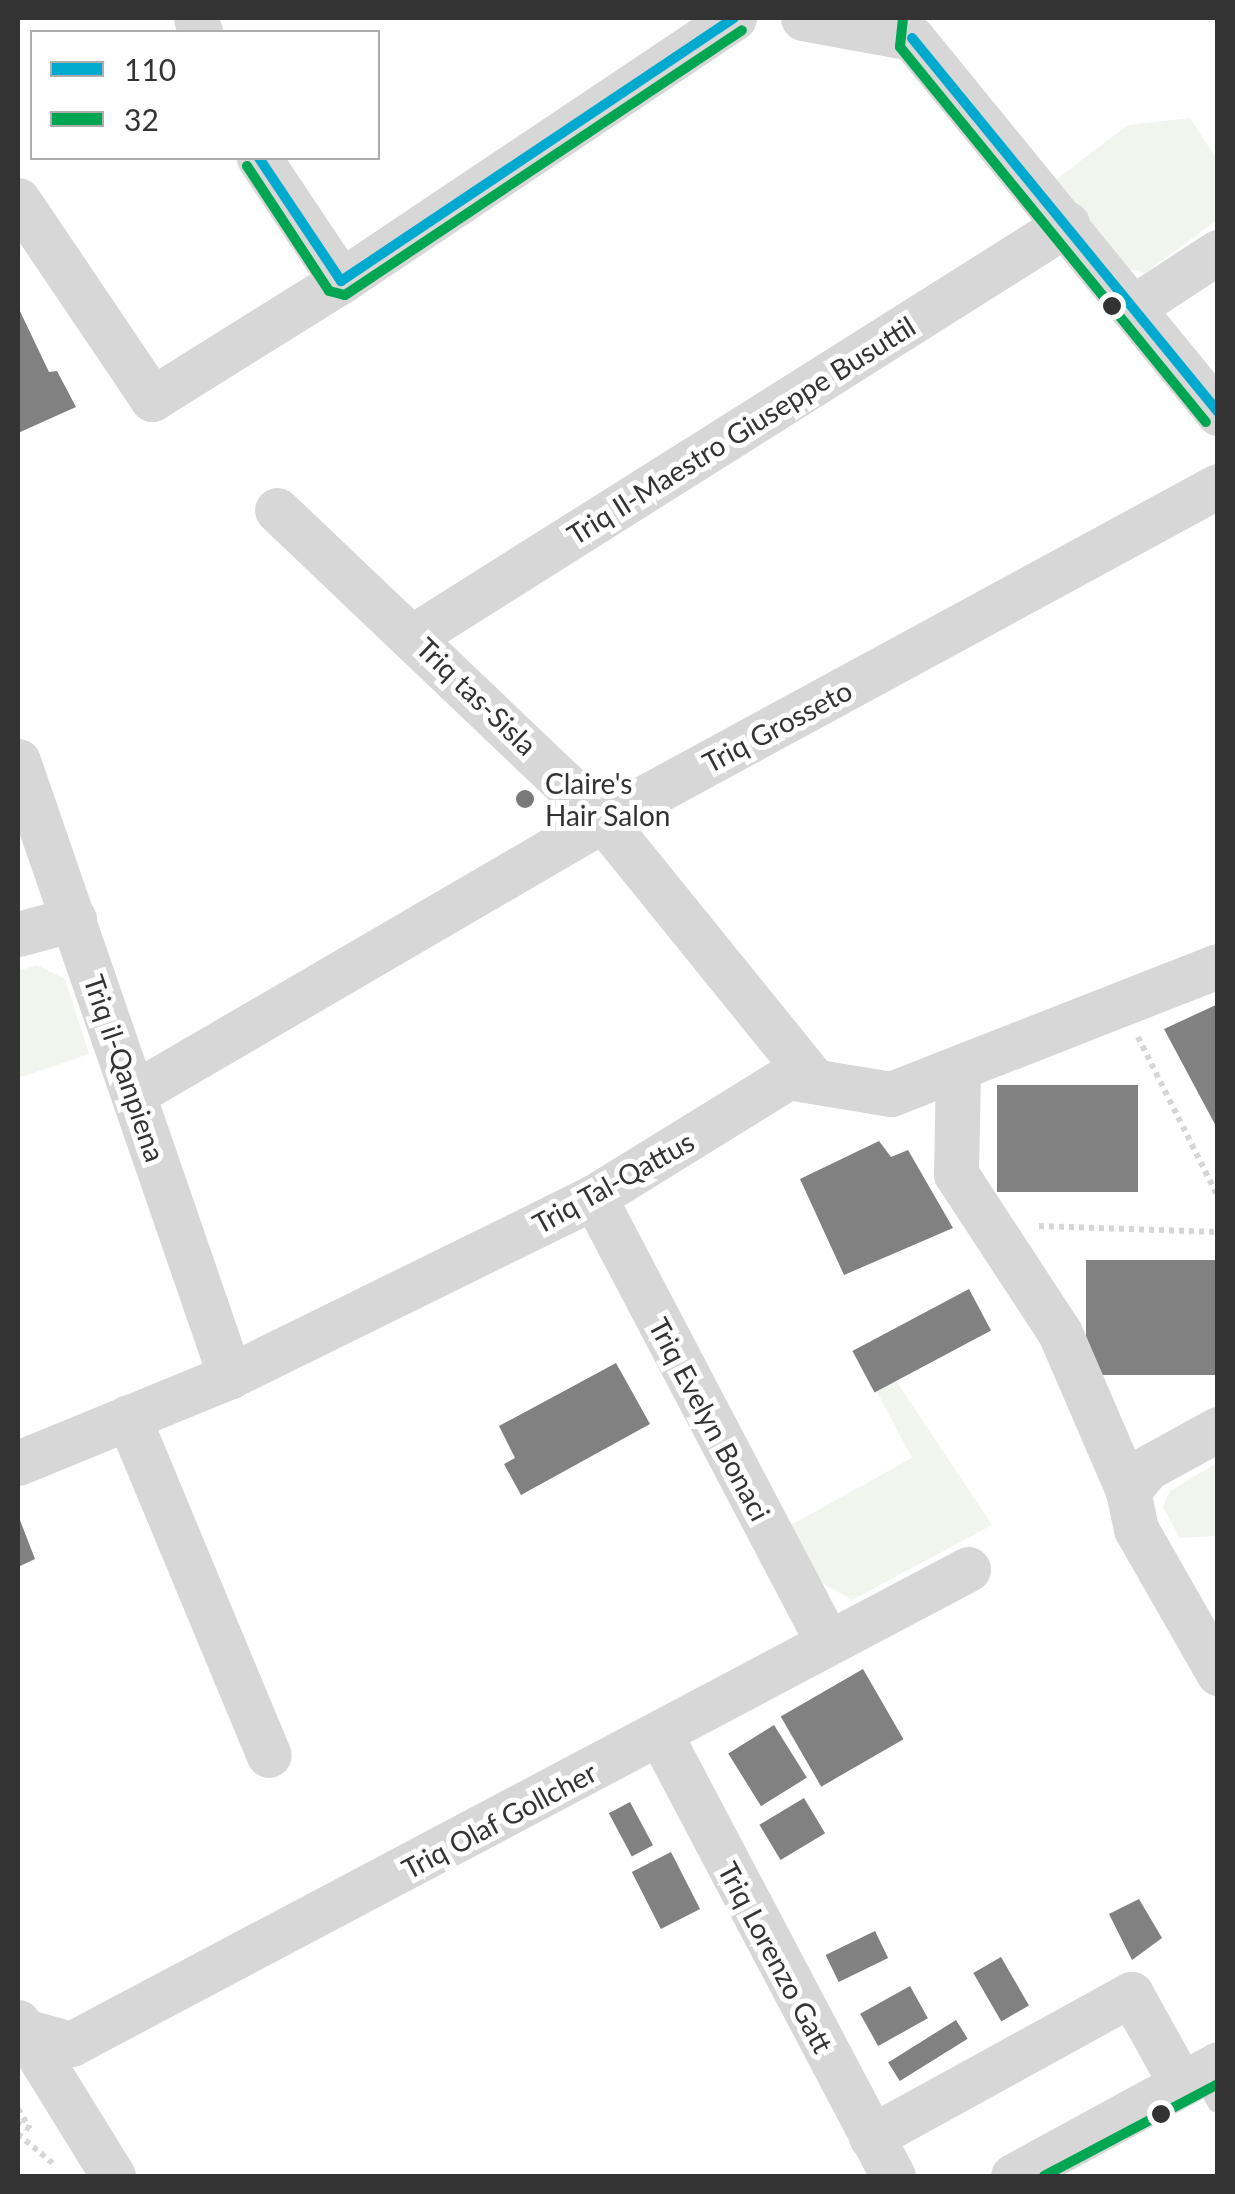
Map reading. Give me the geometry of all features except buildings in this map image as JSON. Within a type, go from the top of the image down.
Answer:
[{"type":"street","points":[[18,200],[152,399],[341,281],[734,18]]},
{"type":"street","points":[[803,18],[916,28],[1218,413]]},
{"type":"street","points":[[260,160],[341,281]]},
{"type":"street","name":"Triq Il-Maestro Giuseppe Busuttil","points":[[414,635],[1067,224]]},
{"type":"street","points":[[1132,308],[1218,252]]},
{"type":"street","name":"Triq Grosseto","points":[[133,1094],[603,820],[1218,486]]},
{"type":"street","name":"Triq tas-Sisla","points":[[277,510],[414,635],[603,820],[814,1081]]},
{"type":"street","name":"Triq il-Qanpiena","points":[[18,761],[230,1376]]},
{"type":"street","points":[[18,934],[74,919]]},
{"type":"street","name":"Triq Tal-Qattus","points":[[18,1462],[230,1376],[594,1198],[788,1077],[892,1094],[1218,966]]},
{"type":"street","points":[[958,1070],[956,1174],[1060,1332],[1128,1492],[1136,1528],[1218,1673]]},
{"type":"street","name":"Triq Evelyn Bonaci","points":[[594,1198],[827,1641]]},
{"type":"street","points":[[128,1417],[269,1755]]},
{"type":"street","points":[[1128,1492],[1147,1468],[1218,1429]]},
{"type":"street","name":"Triq Olaf Gollcher","points":[[20,2026],[71,2044],[661,1736],[827,1641],[968,1568]]},
{"type":"street","name":"Triq Lorenzo Gatt","points":[[661,1736],[893,2176]]},
{"type":"street","points":[[870,2137],[1131,1994],[1208,2076],[1014,2176]]},
{"type":"street","points":[[20,2026],[113,2176]]},
{"type":"path","points":[[1121,1004],[1218,1197]]},
{"type":"path","points":[[990,1225],[1218,1232]]},
{"type":"path","points":[[18,2108],[30,2129],[18,2123]]},
{"type":"path","points":[[18,2134],[68,2176]]},
{"type":"shaded area","points":[[1190,118],[1217,160],[1217,220],[1145,273],[1121,267],[1053,182],[1128,125]]},
{"type":"shaded area","points":[[37,965],[65,979],[89,1054],[18,1078],[18,971]]},
{"type":"shaded area","points":[[896,1381],[992,1525],[852,1600],[820,1582],[791,1525],[912,1458],[876,1390]]},
{"type":"shaded area","points":[[1217,1463],[1215,1536],[1180,1538],[1163,1507],[1170,1491]]},
{"type":"transit line","name":"110","points":[[260,160],[341,281],[734,18]]},
{"type":"transit line","name":"32","points":[[903,18],[900,47],[1206,422]]},
{"type":"transit line","name":"32","points":[[247,166],[329,291],[345,295],[742,30]]},
{"type":"transit line","name":"110","points":[[912,38],[1218,412]]},
{"type":"transit line","name":"32","points":[[1044,2176],[1218,2084]]},
{"type":"place","name":"Claire's Hair Salon","points":[[525,799]]}]
